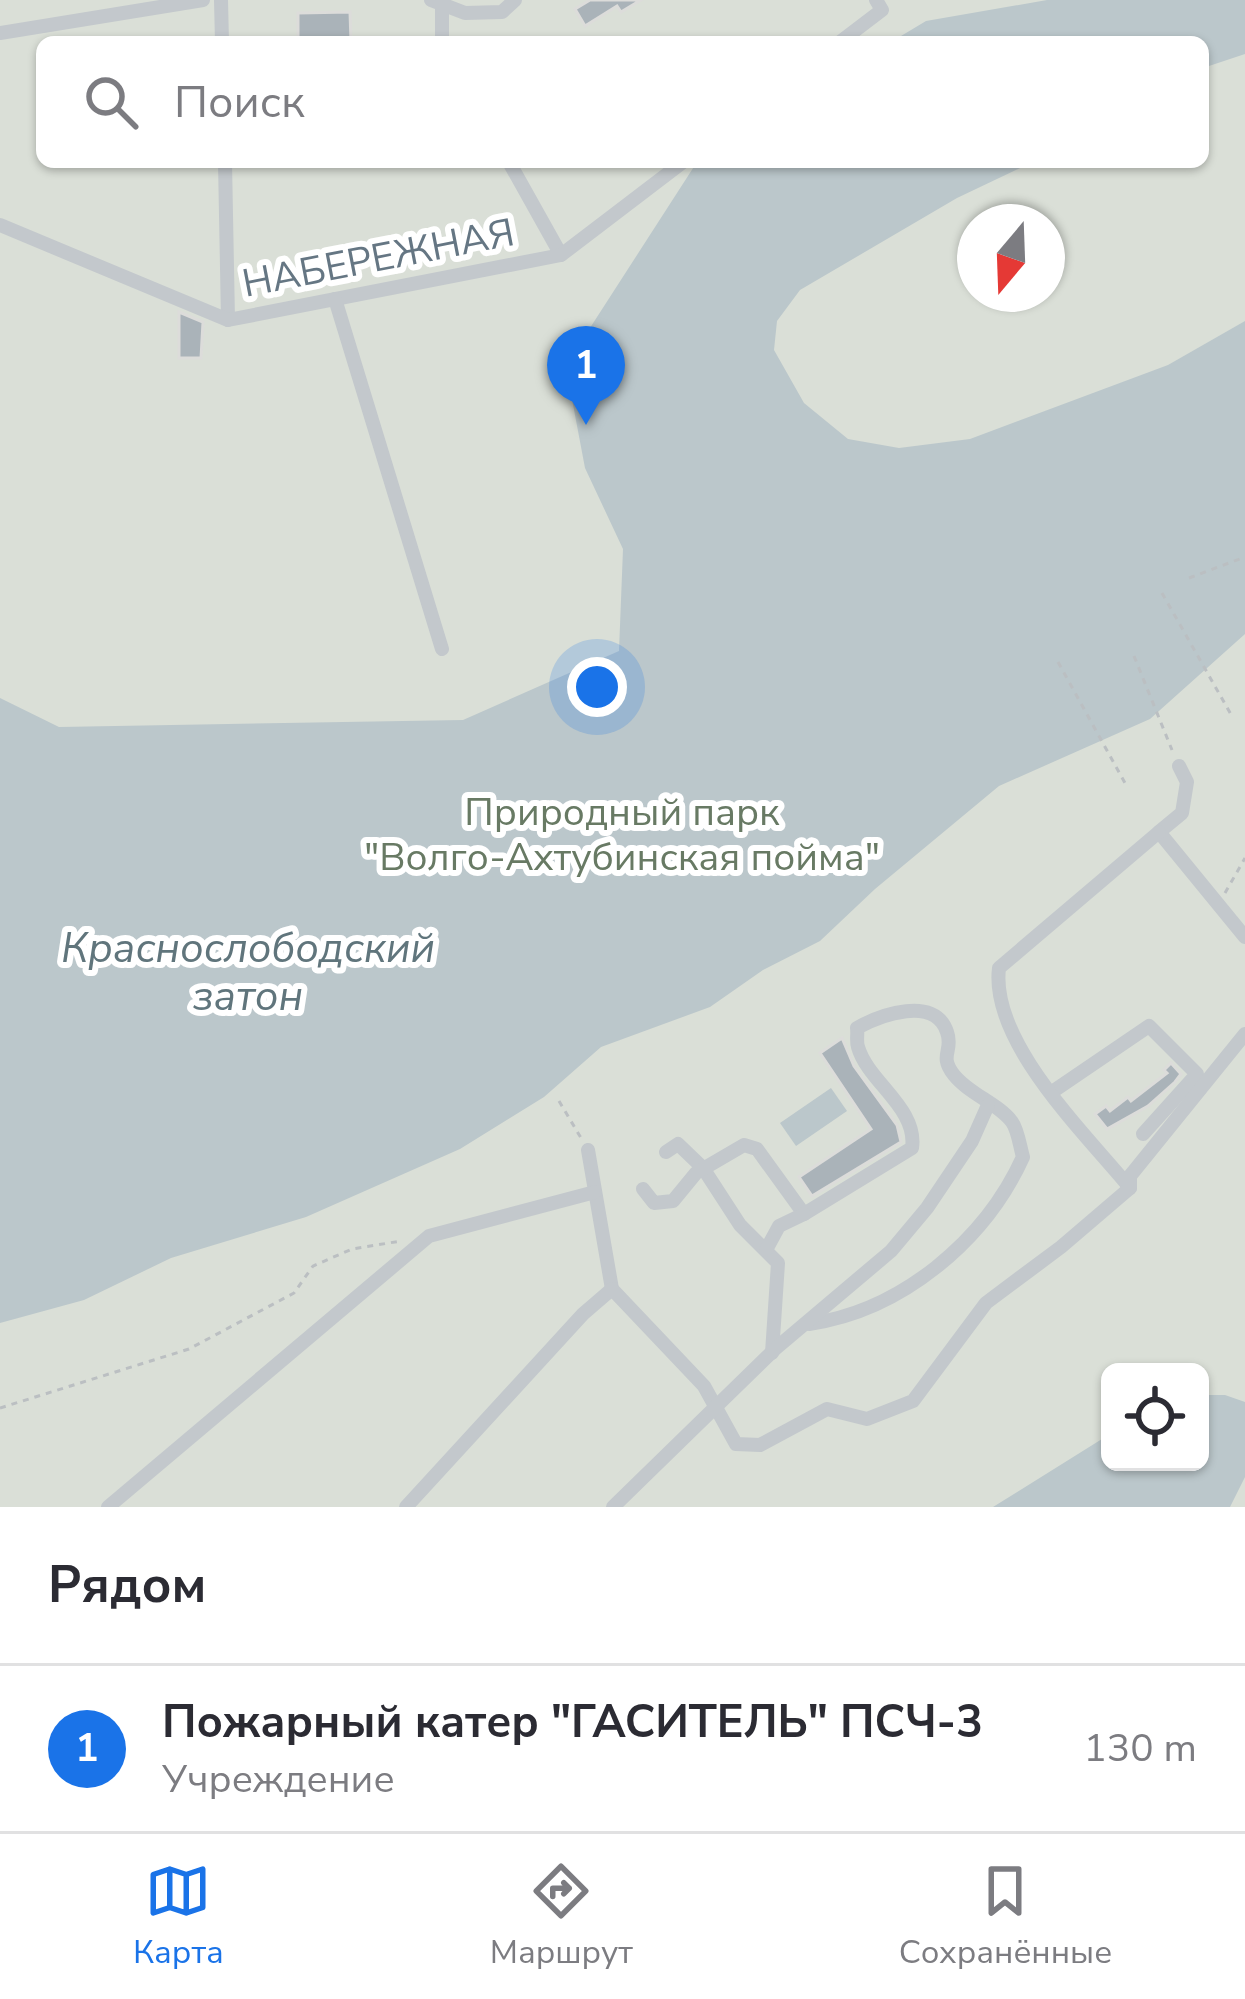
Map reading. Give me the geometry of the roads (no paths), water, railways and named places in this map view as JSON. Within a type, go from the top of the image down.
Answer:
[{"type":"street","points":[[0,33],[203,0]]},
{"type":"street","points":[[221,0],[222,36]]},
{"type":"street","points":[[431,0],[442,0],[465,13],[502,13],[515,0]]},
{"type":"street","points":[[442,0],[442,36]]},
{"type":"street","points":[[846,36],[879,5]]},
{"type":"street","points":[[225,168],[228,320]]},
{"type":"street","points":[[511,168],[561,255]]},
{"type":"street","name":"НАБЕРЕЖНАЯ","points":[[0,225],[228,320],[561,255],[675,168]]},
{"type":"street","points":[[334,299],[442,649]]},
{"type":"street","points":[[1130,1188],[1026,1060],[996,991],[999,968],[1183,813],[1187,782],[1179,766]]},
{"type":"street","points":[[1159,832],[1245,937]]},
{"type":"street","points":[[766,1250],[779,1226],[912,1148],[914,1135],[902,1111],[858,1048],[857,1028],[885,1012],[920,1012],[940,1019],[948,1033],[944,1059],[950,1071],[1012,1121],[1023,1157],[982,1226],[950,1256],[845,1319],[808,1324]]},
{"type":"street","points":[[1052,1093],[1149,1026],[1197,1074],[1143,1135]]},
{"type":"street","points":[[588,1150],[612,1289],[687,1363],[736,1444],[760,1445],[827,1409],[867,1419],[913,1401],[986,1303],[1130,1188],[1130,1176],[1245,1034]]},
{"type":"street","points":[[613,1507],[772,1353],[891,1251],[972,1141],[988,1105]]},
{"type":"street","points":[[665,1151],[678,1144],[703,1168],[740,1225],[778,1263],[772,1353]]},
{"type":"street","points":[[643,1190],[654,1203],[674,1201],[703,1168],[744,1145],[757,1149],[804,1214]]},
{"type":"street","points":[[108,1507],[429,1236],[595,1192]]},
{"type":"street","points":[[406,1507],[612,1289]]},
{"type":"water","points":[[1047,0],[1245,0],[1245,54],[1209,66],[1209,36],[901,36],[926,21]]},
{"type":"water","name":"Краснослободский затон","points":[[693,168],[1020,168],[957,198],[800,290],[777,321],[774,350],[804,403],[848,439],[899,448],[970,439],[1168,365],[1245,321],[1245,634],[1150,719],[999,786],[820,941],[763,970],[710,1007],[601,1047],[544,1097],[460,1149],[306,1217],[171,1258],[84,1300],[0,1323],[0,698],[59,727],[463,720],[619,651],[623,549],[585,468],[571,394],[588,331]]},
{"type":"water","points":[[831,1088],[847,1111],[796,1146],[780,1123]]},
{"type":"water","points":[[1209,1395],[1245,1402],[1245,1477],[1230,1507],[993,1507],[1101,1440],[1101,1471],[1209,1471]]},
{"type":"place","name":"Пожарный катер \"ГАСИТЕЛЬ\" ПСЧ-3","points":[[586,425]]},
{"type":"park label","name":"Природный парк \"Волго-Ахтубинская пойма\"","points":[[622,834]]}]
